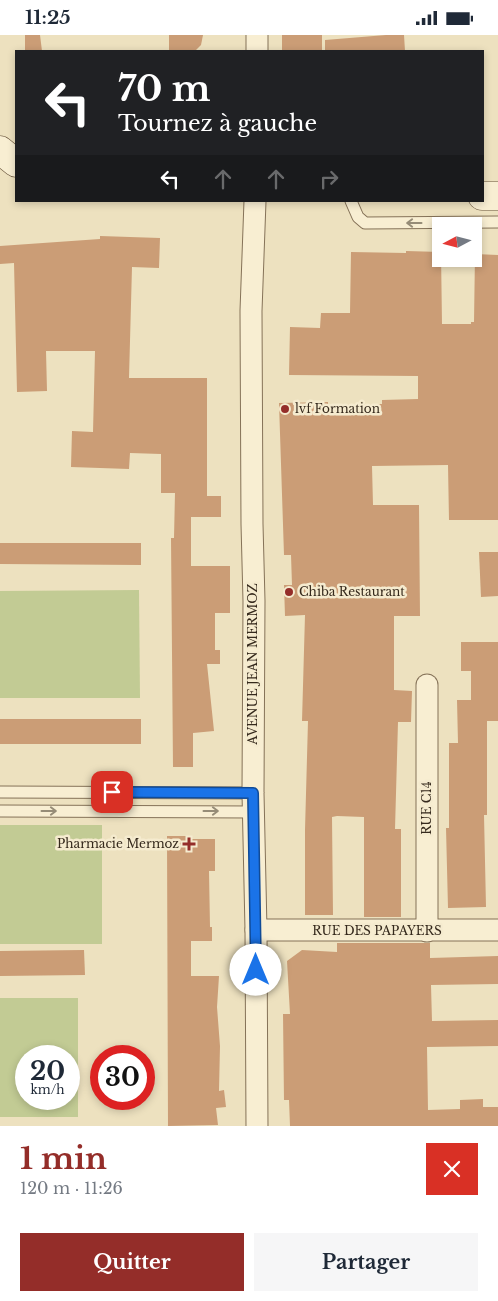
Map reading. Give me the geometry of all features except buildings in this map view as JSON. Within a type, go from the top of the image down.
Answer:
[{"type":"street","points":[[257,35],[257,50]]},
{"type":"street","points":[[0,150],[15,162]]},
{"type":"street","points":[[484,196],[498,196]]},
{"type":"street","name":"AVENUE JEAN MERMOZ","points":[[255,202],[251,311],[254,623],[253,802],[257,1126]]},
{"type":"street","name":"RUE C14","points":[[427,685],[428,931]]},
{"type":"street","name":"RUE DES PAPAYERS","points":[[256,931],[498,930]]},
{"type":"lane","points":[[351,202],[358,217],[365,223],[498,222]]},
{"type":"lane","points":[[0,792],[253,802]]},
{"type":"lane","points":[[0,811],[253,802]]},
{"type":"green space","points":[[139,590],[140,698],[0,698],[0,591]]},
{"type":"green space","points":[[0,825],[102,825],[102,944],[0,944]]},
{"type":"green space","points":[[0,998],[78,998],[78,1045],[15,1045],[15,1110],[78,1110],[78,1117],[0,1117]]},
{"type":"place","name":"lvf Formation","points":[[285,409]]},
{"type":"place","name":"Chiba Restaurant","points":[[289,592]]},
{"type":"place","name":"Pharmacie Mermoz","points":[[189,844]]},
{"type":"route","points":[[112,792],[253,793],[256,970]]}]
